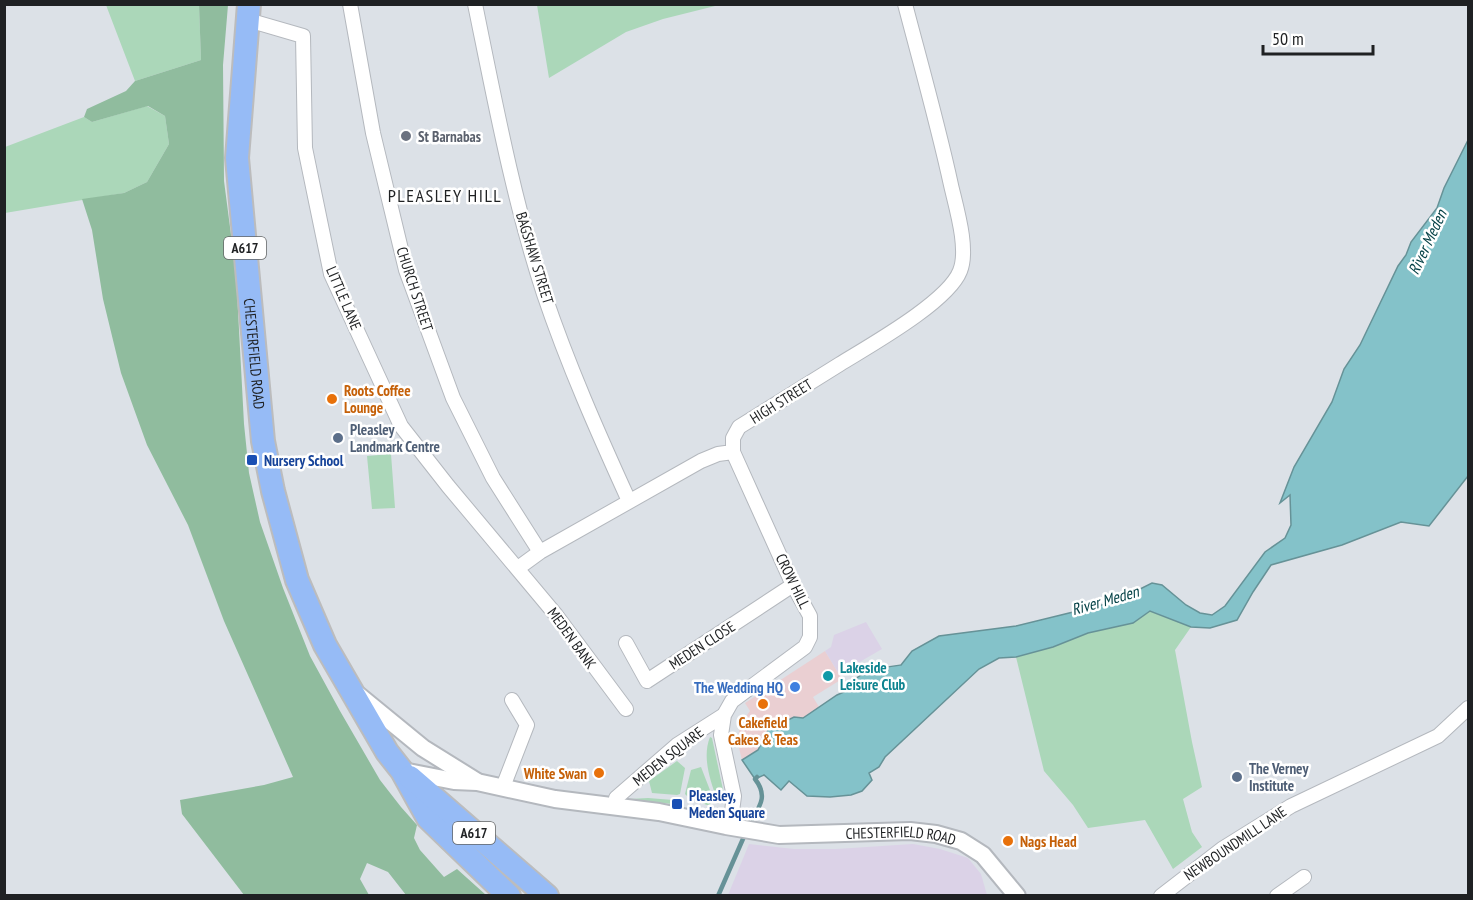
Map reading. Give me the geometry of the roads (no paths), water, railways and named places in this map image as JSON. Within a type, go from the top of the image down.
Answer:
[{"type":"highway","name":"CHESTERFIELD ROAD","points":[[248,12],[237,158],[263,441],[273,491],[297,580],[325,645],[387,752],[402,771]]},
{"type":"highway","name":"A617","points":[[402,771],[428,818],[509,896]]},
{"type":"highway","name":"A617","points":[[402,771],[547,896]]},
{"type":"street","name":"CHURCH STREET","points":[[350,4],[373,133],[406,270],[453,398],[493,478],[540,552]]},
{"type":"street","name":"BAGSHAW STREET","points":[[476,4],[506,158],[544,293],[578,389],[629,501]]},
{"type":"street","name":"HIGH STREET","points":[[732,452],[733,438],[739,427],[903,325],[956,281],[962,268],[963,250],[958,215],[939,129],[905,4]]},
{"type":"street","name":"LITTLE LANE","points":[[248,12],[303,36],[305,148],[331,274],[401,426],[448,486],[518,568]]},
{"type":"street","points":[[518,568],[540,552],[701,461],[732,452]]},
{"type":"street","name":"CROW HILL","points":[[724,715],[732,701],[805,647],[810,637],[810,616],[793,585],[732,452]]},
{"type":"street","name":"MEDEN BANK","points":[[518,568],[626,709]]},
{"type":"street","name":"MEDEN CLOSE","points":[[626,643],[647,681],[793,585]]},
{"type":"street","name":"CHESTERFIELD ROAD","points":[[349,687],[423,748],[477,782]]},
{"type":"street","points":[[503,787],[527,724],[512,700]]},
{"type":"street","name":"NEWBOUNDMILL LANE","points":[[1161,896],[1222,849],[1290,807],[1438,736],[1468,708]]},
{"type":"street","name":"MEDEN SQUARE","points":[[615,806],[616,798],[677,745],[724,715]]},
{"type":"street","name":"MEDEN SQUARE","points":[[724,715],[721,735],[734,796],[733,827]]},
{"type":"street","name":"CHESTERFIELD ROAD","points":[[402,771],[454,781],[477,782],[555,799],[659,812],[760,833],[808,836],[910,831],[936,834],[961,841],[983,855],[1017,896]]},
{"type":"street","points":[[1284,894],[1304,877]]},
{"type":"water","points":[[1468,140],[1468,476],[1429,526],[1401,522],[1342,545],[1271,565],[1237,620],[1210,628],[1191,627],[1150,611],[1133,623],[1088,633],[1053,647],[1016,657],[999,658],[979,669],[885,757],[879,767],[869,773],[872,780],[862,791],[851,795],[830,797],[807,796],[789,781],[781,790],[764,775],[755,779],[742,760],[758,750],[768,730],[794,717],[803,718],[844,692],[854,679],[861,675],[876,669],[901,665],[912,651],[939,636],[1016,626],[1114,602],[1152,583],[1162,585],[1186,605],[1200,613],[1212,615],[1225,606],[1265,552],[1285,538],[1291,525],[1290,495],[1280,503],[1294,467],[1332,402],[1344,369],[1360,345],[1411,242],[1437,208],[1444,188]]},
{"type":"waterway","name":"River Meden","points":[[749,825],[762,797],[755,779],[757,777]]},
{"type":"waterway","name":"River Meden","points":[[718,896],[746,832]]},
{"type":"place","name":"St Barnabas","points":[[406,136]]},
{"type":"place","name":"Roots Coffee Lounge","points":[[332,399]]},
{"type":"place","name":"Pleasley Landmark Centre","points":[[338,438]]},
{"type":"place","name":"Nursery School","points":[[252,460]]},
{"type":"place","name":"Lakeside Leisure Club","points":[[828,676]]},
{"type":"place","name":"The Wedding HQ","points":[[795,687]]},
{"type":"place","name":"Cakefield Cakes & Teas","points":[[763,704]]},
{"type":"place","name":"White Swan","points":[[599,773]]},
{"type":"place","name":"The Verney Institute","points":[[1237,777]]},
{"type":"place","name":"Pleasley, Meden Square","points":[[677,804]]},
{"type":"place","name":"Nags Head","points":[[1008,841]]},
{"type":"district","name":"PLEASLEY HILL","points":[[445,195]]}]
